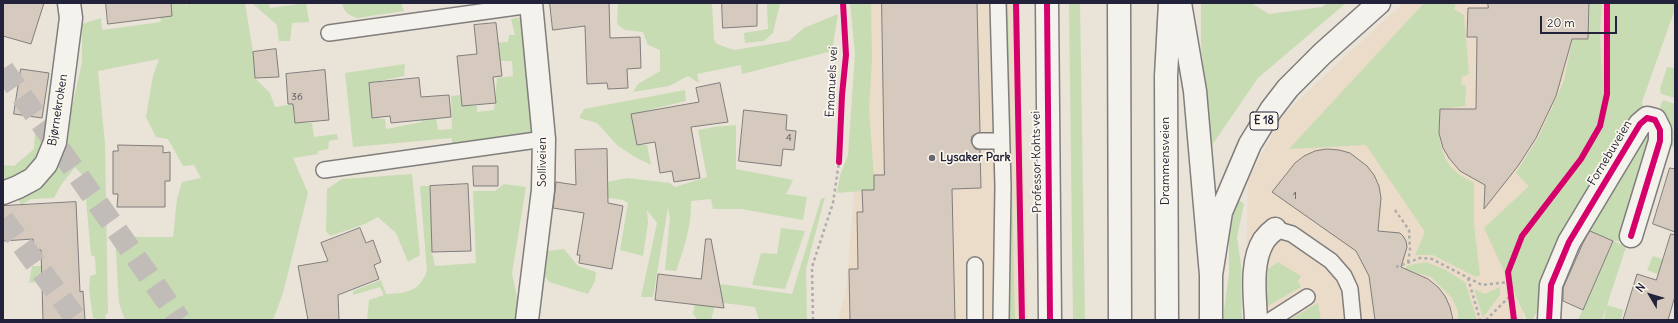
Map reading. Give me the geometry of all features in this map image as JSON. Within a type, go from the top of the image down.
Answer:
[{"type":"main road","name":"Bjørnekroken","points":[[3,193],[33,179],[46,164],[56,142],[71,18],[69,3]]},
{"type":"main road","name":"Professor Kohts vei","points":[[1047,3],[1050,320]]},
{"type":"main road","points":[[1118,3],[1120,320]]},
{"type":"main road","name":"Drammensveien","points":[[1167,320],[1166,76],[1170,3]]},
{"type":"main road","name":"E 18","points":[[1180,3],[1195,91],[1211,275],[1211,320]]},
{"type":"main road","name":"E 18","points":[[1211,275],[1221,212],[1250,144],[1271,110],[1288,88],[1322,54],[1379,3]]},
{"type":"main road","name":"Solliveien","points":[[527,320],[543,190],[544,139],[531,4]]},
{"type":"main road","name":"Fornebuveien","points":[[1549,320],[1551,286],[1570,242],[1640,124],[1647,118],[1655,120],[1660,130],[1660,141],[1631,236]]},
{"type":"main road","points":[[1256,320],[1255,275],[1258,255],[1264,240],[1275,228]]},
{"type":"lane","points":[[998,3],[1003,186],[1001,320]]},
{"type":"lane","points":[[329,33],[531,4]]},
{"type":"lane","points":[[324,170],[544,139]]},
{"type":"lane","points":[[980,141],[1001,140]]},
{"type":"lane","points":[[1275,228],[1292,234],[1331,261],[1344,276],[1350,289],[1354,320]]},
{"type":"lane","points":[[975,265],[975,320]]},
{"type":"lane","points":[[1271,320],[1307,297]]},
{"type":"path","points":[[813,320],[812,267],[833,203],[839,154]]},
{"type":"path","points":[[1395,210],[1408,230],[1410,250],[1408,263]]},
{"type":"path","points":[[1396,267],[1420,258],[1432,259],[1482,284],[1509,280],[1512,305]]},
{"type":"path","points":[[1468,278],[1480,320]]},
{"type":"path","points":[[1486,320],[1510,294]]},
{"type":"shaded area","points":[[870,3],[1019,3],[1028,320],[838,320],[846,291]]},
{"type":"shaded area","points":[[1403,3],[1623,3],[1620,78],[1520,258],[1523,320],[1245,320],[1248,180],[1282,116]]},
{"type":"green space","points":[[157,3],[186,3],[187,8],[187,3],[245,3],[253,52],[255,78],[270,93],[275,107],[293,104],[295,123],[312,123],[314,137],[337,134],[338,139],[329,141],[328,149],[318,151],[318,154],[293,158],[308,193],[283,293],[273,320],[125,320],[119,303],[115,237],[173,237],[177,199],[182,182],[201,178],[194,165],[183,166],[168,139],[156,137],[146,117],[153,76],[159,59],[98,71],[105,144],[108,313],[105,315],[106,320],[93,318],[89,290],[90,276],[96,274],[95,257],[91,255],[84,177],[75,167],[61,185],[54,198],[31,199],[21,205],[17,198],[67,130],[82,62],[82,24],[101,18],[102,30],[161,22]]},
{"type":"green space","points":[[252,3],[269,3],[270,8],[306,3],[309,22],[292,23],[290,41],[279,41],[277,25]]},
{"type":"green space","points":[[342,3],[401,3],[404,11],[357,18],[347,13]]},
{"type":"green space","points":[[616,3],[712,3],[714,40],[717,44],[734,50],[789,41],[804,28],[838,14],[832,51],[742,74],[741,65],[697,74],[699,83],[688,76],[669,86],[633,92],[638,84],[660,71],[660,50],[648,45],[643,32],[625,30],[617,24],[618,4]]},
{"type":"green space","points":[[767,3],[780,3],[773,33],[764,41],[745,43],[744,33],[768,29]]},
{"type":"green space","points":[[850,3],[871,3],[872,60],[869,109],[875,190],[837,193],[840,175],[848,155],[855,54]]},
{"type":"green space","points":[[1003,3],[1008,3],[1015,320],[1006,320]]},
{"type":"green space","points":[[1069,3],[1080,3],[1085,320],[1073,320]]},
{"type":"green space","points":[[1201,3],[1251,3],[1269,14],[1322,7],[1327,3],[1346,3],[1258,78],[1210,148],[1201,43]]},
{"type":"green space","points":[[1424,3],[1456,3],[1454,9],[1464,15],[1469,74],[1462,77],[1461,85],[1466,85],[1465,106],[1440,109],[1439,126],[1442,150],[1449,164],[1457,173],[1474,183],[1474,224],[1480,275],[1476,277],[1433,255],[1415,255],[1425,232],[1366,145],[1289,149]]},
{"type":"green space","points":[[1590,3],[1602,3],[1600,31],[1602,85],[1605,3],[1675,3],[1675,9],[1642,102],[1658,173],[1636,240],[1614,241],[1626,247],[1607,305],[1623,310],[1621,320],[1604,320],[1606,307],[1602,320],[1578,320],[1613,241],[1588,231],[1532,320],[1527,320],[1484,228],[1529,186],[1516,173],[1539,136],[1564,81],[1572,40],[1589,39]]},
{"type":"green space","points":[[522,17],[536,133],[452,145],[452,138],[353,147],[345,73],[405,64],[404,76],[369,83],[372,118],[385,119],[386,129],[422,122],[422,112],[434,102],[438,130],[452,129],[451,96],[460,95],[462,106],[477,106],[477,112],[494,110],[497,78],[513,76],[512,61],[496,61],[492,43],[508,42],[509,35],[515,35],[511,19]]},
{"type":"green space","points":[[1667,67],[1675,68],[1675,98],[1661,94],[1660,89]]},
{"type":"green space","points":[[685,90],[686,101],[652,109],[632,116],[637,145],[647,145],[651,165],[618,146],[597,123],[579,118],[584,109]]},
{"type":"green space","points":[[1663,100],[1675,104],[1675,148],[1663,143],[1667,127],[1660,106]]},
{"type":"green space","points":[[736,125],[736,169],[793,180],[786,194],[807,197],[803,220],[741,209],[713,209],[711,199],[691,201],[689,227],[685,245],[676,271],[665,270],[670,217],[668,208],[653,297],[641,297],[657,223],[647,210],[648,223],[643,256],[620,250],[628,203],[623,200],[595,196],[598,184],[627,178],[670,183],[675,187],[707,177],[698,130]]},
{"type":"green space","points":[[35,131],[42,137],[43,153],[23,177],[3,185],[3,165],[14,166],[34,149]]},
{"type":"green space","points":[[412,174],[420,255],[408,262],[396,233],[378,217],[365,224],[330,236],[326,231],[327,189],[342,179]]},
{"type":"green space","points":[[504,184],[526,187],[512,273],[520,313],[518,313],[513,320],[367,320],[369,300],[384,295],[380,287],[353,295],[353,291],[381,280],[386,294],[406,292],[416,287],[420,283],[427,271],[420,186],[430,186],[432,252],[435,266],[476,263],[473,191],[495,191]]},
{"type":"green space","points":[[825,197],[806,269],[807,320],[759,320],[755,307],[716,302],[711,320],[698,320],[693,314],[699,281],[792,294],[821,199]]},
{"type":"green space","points":[[1237,198],[1244,204],[1237,237],[1241,265],[1242,320],[1224,320],[1229,273],[1229,234]]},
{"type":"green space","points":[[781,228],[805,231],[785,289],[752,285],[761,253],[777,254]]},
{"type":"green space","points":[[564,249],[578,266],[596,272],[595,281],[588,294],[549,282],[544,275],[547,251]]},
{"type":"green space","points":[[1653,256],[1675,264],[1660,275],[1647,270]]},
{"type":"green space","points":[[1278,262],[1301,276],[1298,281],[1301,287],[1266,307],[1264,304],[1268,269]]},
{"type":"green space","points":[[1426,262],[1444,269],[1465,282],[1477,320],[1458,320],[1458,311],[1452,298],[1431,277],[1406,270],[1406,266]]},
{"type":"green space","points":[[32,266],[58,266],[56,279],[29,283]]},
{"type":"green space","points":[[1500,287],[1500,295],[1483,318],[1474,289],[1485,294]]},
{"type":"green space","points":[[1318,303],[1321,320],[1289,320]]},
{"type":"building","points":[[3,3],[44,3],[31,44],[3,36]]},
{"type":"building","points":[[106,3],[171,3],[172,16],[108,24]]},
{"type":"building","points":[[550,3],[609,3],[610,38],[640,37],[641,68],[627,69],[628,88],[608,89],[607,83],[587,84],[585,26],[553,30]]},
{"type":"building","points":[[722,3],[757,3],[757,26],[723,28]]},
{"type":"building","name":"Lysaker Park","points":[[882,3],[977,3],[980,132],[972,136],[971,141],[975,149],[980,150],[981,188],[952,189],[955,320],[850,320],[849,269],[858,269],[857,212],[863,212],[862,190],[874,190],[874,175],[884,175]]},
{"type":"building","points":[[1488,3],[1589,3],[1588,39],[1572,39],[1556,96],[1536,138],[1518,166],[1484,209],[1485,185],[1460,171],[1443,148],[1439,133],[1440,109],[1476,109],[1477,37],[1467,37],[1468,8],[1488,8]]},
{"type":"building","points":[[496,23],[502,76],[493,77],[496,103],[462,106],[457,56],[477,54],[474,25]]},
{"type":"building","points":[[276,49],[279,77],[255,78],[253,52]]},
{"type":"building","points":[[21,69],[49,73],[42,118],[14,114]]},
{"type":"building","points":[[325,70],[329,120],[295,123],[293,104],[288,104],[286,74]]},
{"type":"building","points":[[419,78],[421,97],[449,95],[451,117],[391,123],[390,116],[372,118],[369,83]]},
{"type":"building","points":[[720,83],[728,122],[691,127],[700,178],[674,182],[672,171],[660,173],[655,142],[637,145],[631,114],[699,102],[696,88]]},
{"type":"building","points":[[744,110],[787,115],[786,130],[796,131],[794,150],[783,149],[781,166],[739,161]]},
{"type":"building","points":[[118,145],[163,146],[163,153],[170,152],[170,181],[165,181],[165,207],[117,207],[118,194],[113,194],[113,151],[118,151]]},
{"type":"building","points":[[607,149],[608,203],[623,206],[612,269],[579,263],[580,255],[577,255],[584,213],[553,208],[556,182],[576,185],[575,150]]},
{"type":"building","points":[[1327,149],[1350,153],[1367,166],[1374,175],[1379,186],[1381,198],[1378,231],[1400,233],[1403,236],[1407,247],[1401,267],[1428,279],[1438,287],[1445,296],[1450,307],[1453,320],[1375,320],[1369,276],[1356,251],[1272,192],[1295,163],[1304,156],[1315,151]]},
{"type":"building","points":[[473,166],[498,166],[498,186],[474,186]]},
{"type":"building","points":[[1670,168],[1675,169],[1675,232],[1653,224]]},
{"type":"building","points":[[468,184],[471,251],[432,252],[430,186]]},
{"type":"building","points":[[76,202],[80,292],[83,291],[85,320],[43,320],[41,250],[33,250],[33,239],[3,241],[3,206]]},
{"type":"building","points":[[360,228],[366,243],[373,240],[381,262],[374,265],[379,279],[338,295],[339,320],[308,320],[298,266],[328,261],[321,243]]},
{"type":"building","points":[[1590,231],[1613,241],[1583,310],[1563,301],[1563,288]]},
{"type":"building","points":[[1671,234],[1675,235],[1675,296],[1668,320],[1623,320],[1637,274],[1656,280]]},
{"type":"building","points":[[706,239],[711,239],[724,308],[655,300],[658,274],[701,279]]},
{"type":"tunnel","points":[[3,69],[180,320]]},
{"type":"tunnel","points":[[3,219],[77,320]]},
{"type":"cycle path","name":"Emanuels vei","points":[[839,162],[842,95],[846,55],[843,3]]},
{"type":"cycle path","points":[[1016,3],[1022,320]]},
{"type":"cycle path","points":[[1047,3],[1050,320]]},
{"type":"cycle path","points":[[1514,320],[1508,272],[1522,236],[1581,159],[1600,126],[1607,94],[1607,3]]},
{"type":"cycle path","points":[[1549,320],[1551,285],[1569,242],[1640,124],[1647,118],[1655,120],[1660,130],[1660,141],[1631,236]]},
{"type":"place","name":"Lysaker Park","points":[[932,158]]}]
